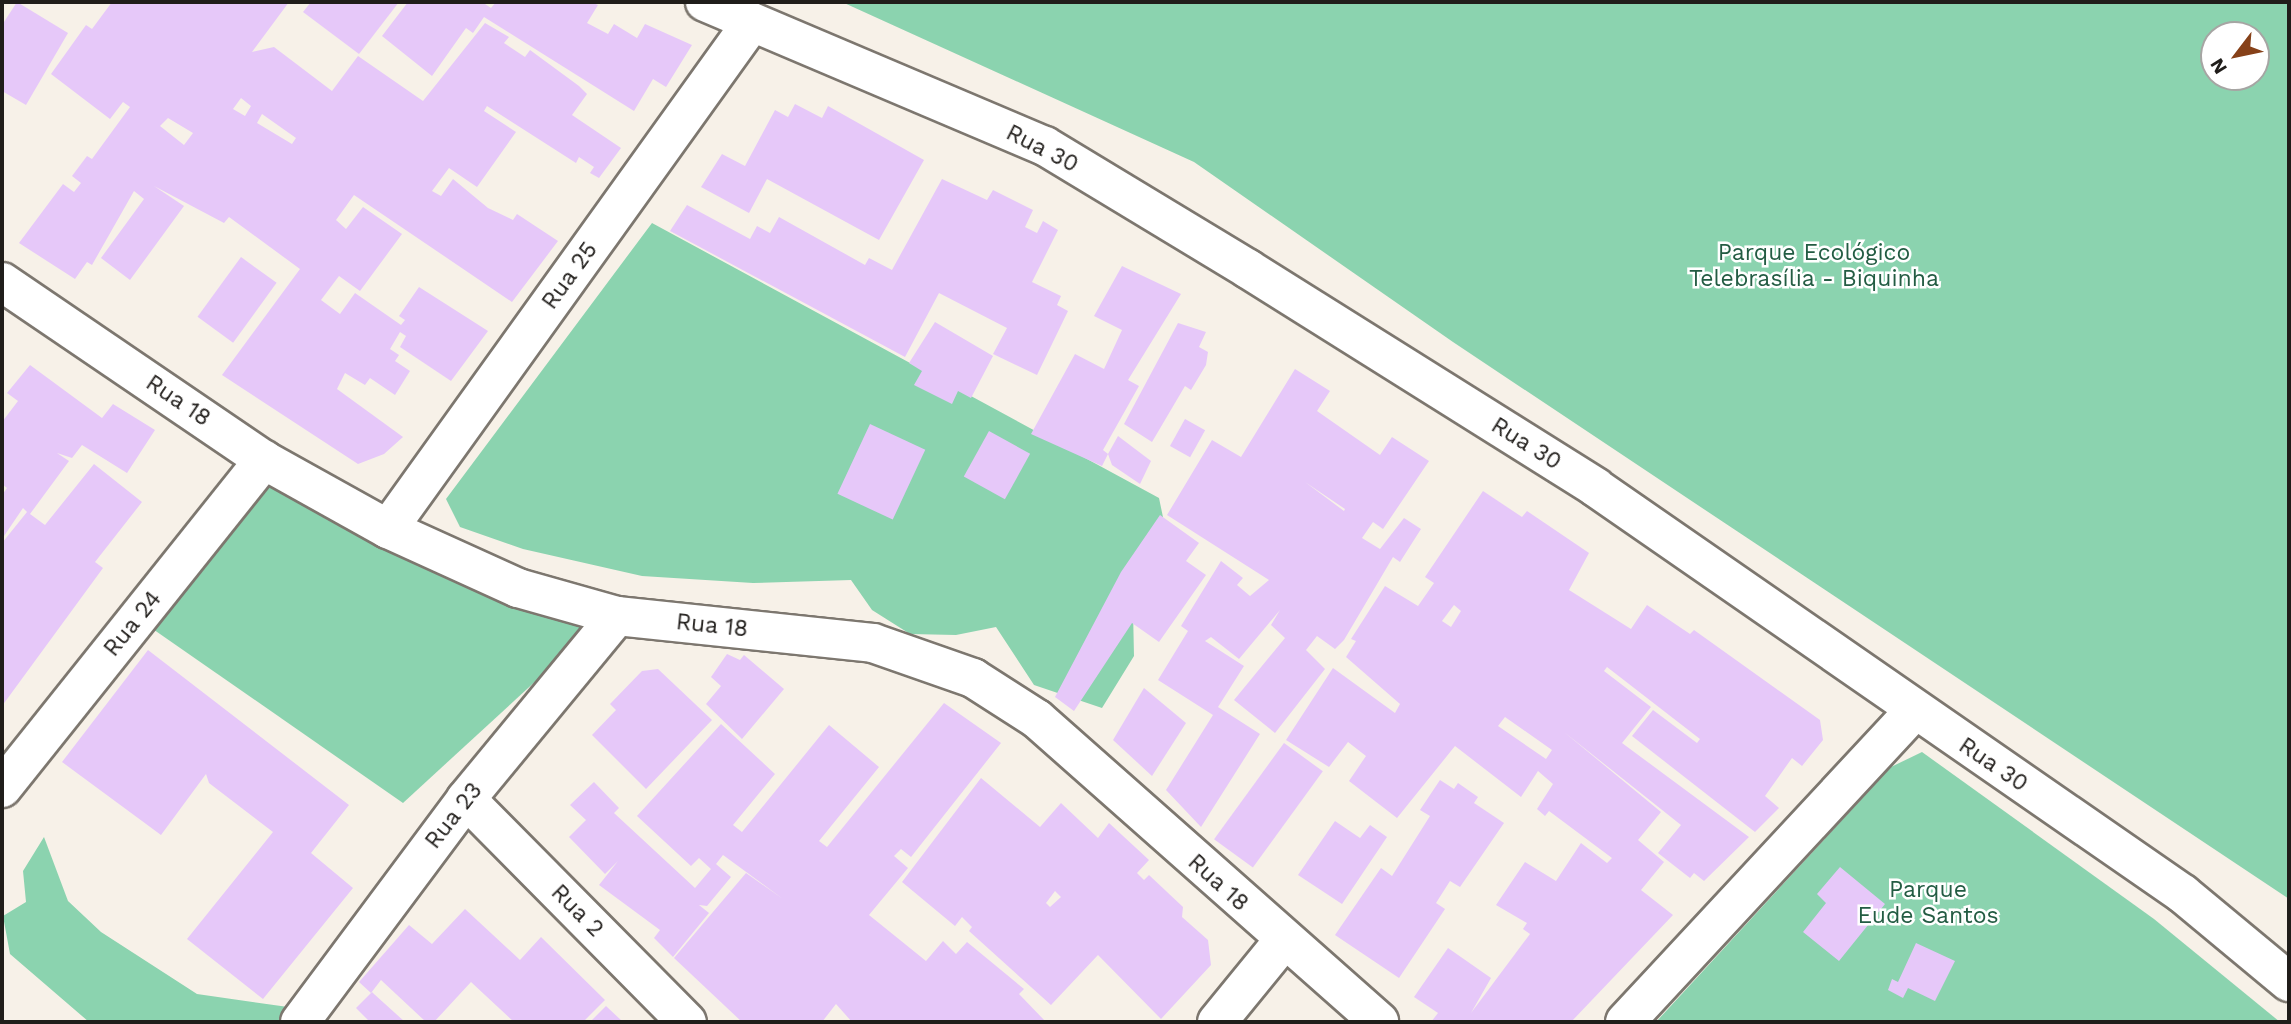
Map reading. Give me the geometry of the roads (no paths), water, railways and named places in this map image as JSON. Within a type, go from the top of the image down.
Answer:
[{"type":"street","name":"Rua 30","points":[[705,2],[1045,146],[1595,487],[1913,712],[2183,894],[2289,982]]},
{"type":"street","name":"Rua 25","points":[[388,529],[752,22]]},
{"type":"street","name":"Rua 18","points":[[2,282],[264,460],[388,529],[519,588],[617,616],[873,643],[973,678],[1037,719],[1283,941],[1378,1022]]},
{"type":"street","name":"Rua 24","points":[[2,788],[264,460]]},
{"type":"street","name":"Rua 23","points":[[300,1022],[466,799],[617,616]]},
{"type":"street","points":[[1625,1022],[1913,712]]},
{"type":"street","name":"Rua 2","points":[[466,799],[687,1022]]},
{"type":"street","points":[[1217,1022],[1283,941]]},
{"type":"park label","name":"Parque Ecológico Telebrasília - Biquinha","points":[[1814,266]]},
{"type":"park label","name":"Parque Eude Santos","points":[[1928,903]]}]
